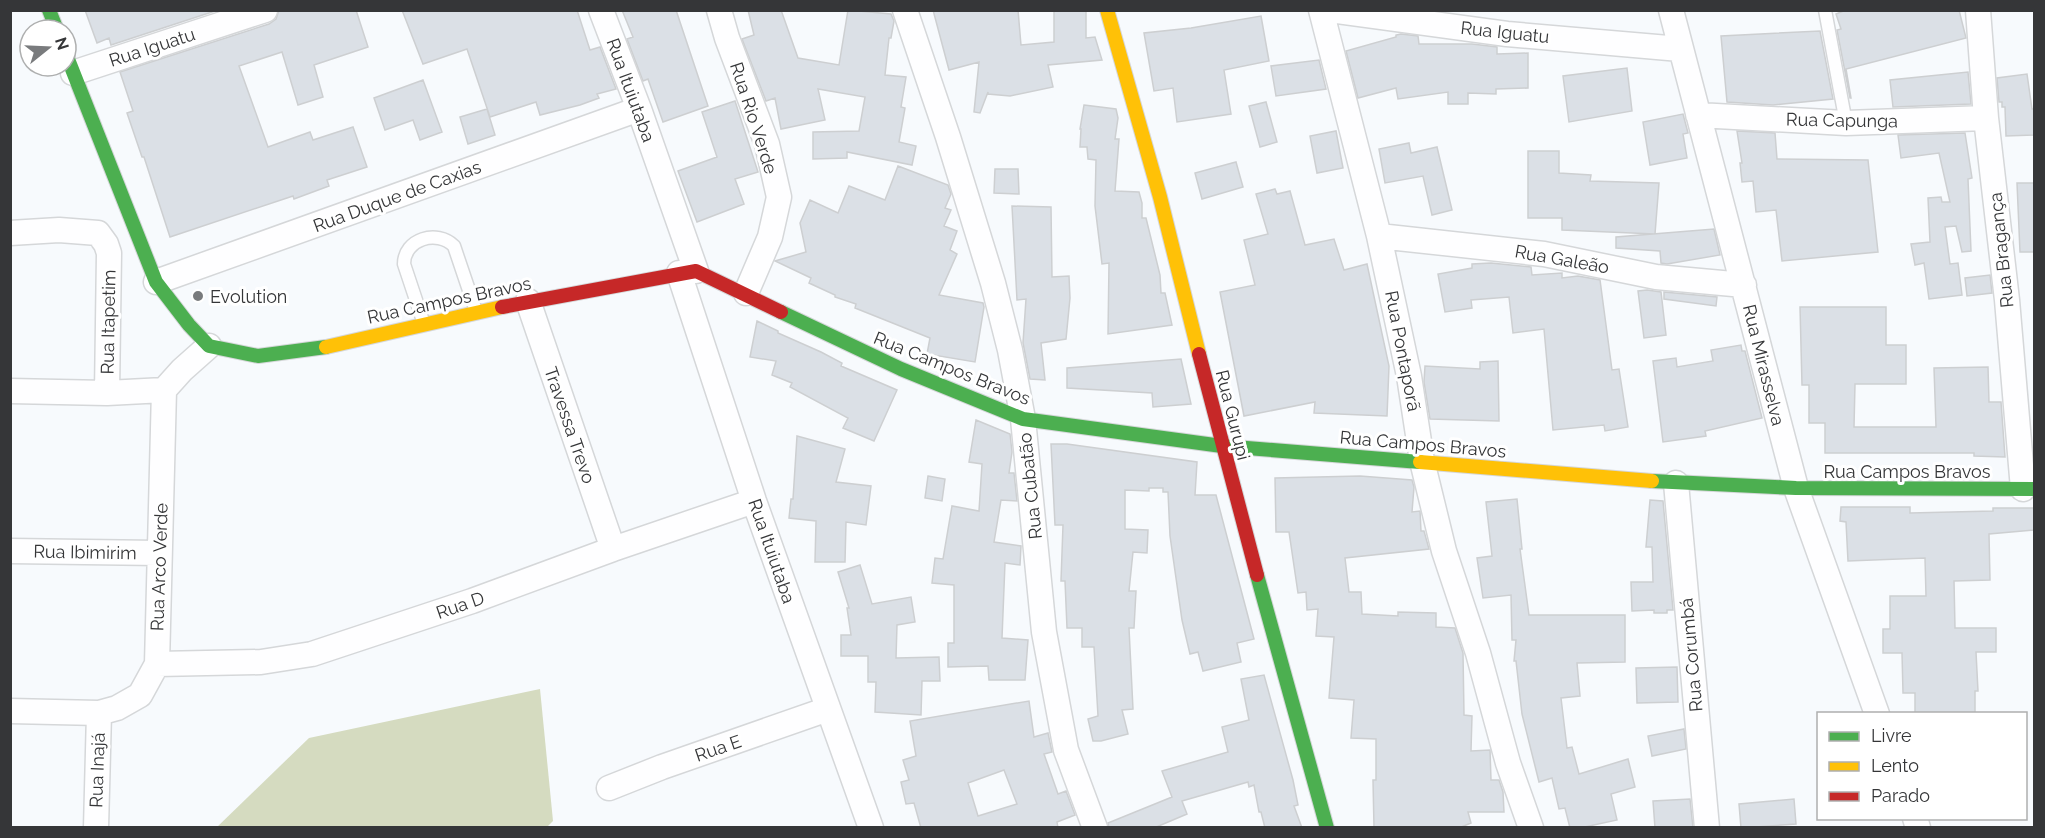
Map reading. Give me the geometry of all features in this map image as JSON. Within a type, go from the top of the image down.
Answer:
[{"type":"street","name":"Rua Iguatu","points":[[78,61],[264,10]]},
{"type":"street","name":"Rua Ituiutaba","points":[[601,10],[639,109],[754,501],[872,828]]},
{"type":"street","name":"Rua Rio Verde","points":[[719,10],[727,38],[767,144],[779,197],[770,237],[746,293]]},
{"type":"street","name":"Rua Cubatão","points":[[904,10],[948,137],[993,283],[1010,350],[1023,419],[1046,644],[1066,750],[1095,828]]},
{"type":"street","name":"Rua Gurupi","points":[[1107,10],[1180,273],[1222,446],[1294,714],[1327,828]]},
{"type":"street","name":"Rua Pontaporã","points":[[1321,10],[1379,236],[1409,375],[1422,461],[1444,551],[1478,653],[1508,763],[1531,828]]},
{"type":"street","name":"Rua Iguatu","points":[[1330,10],[1507,34],[1680,49]]},
{"type":"street","name":"Rua Mirasselva","points":[[1671,10],[1796,488],[1876,712]]},
{"type":"street","name":"Rua Bragança","points":[[1978,10],[1986,118],[2029,489]]},
{"type":"street","points":[[10,391],[107,393],[164,390],[209,346],[189,325],[156,282],[76,78]]},
{"type":"street","name":"Rua Duque de Caxias","points":[[156,282],[639,109]]},
{"type":"street","name":"Rua Capunga","points":[[1698,115],[1846,123],[1986,118]]},
{"type":"street","name":"Rua Itapetim","points":[[10,233],[85,231],[98,233],[106,244],[109,253],[110,285],[107,393]]},
{"type":"street","name":"Rua Galeão","points":[[1379,236],[1544,254],[1656,277],[1744,285]]},
{"type":"street","name":"Rua Campos Bravos","points":[[209,346],[258,356],[311,350],[528,301],[687,272],[746,293],[901,369],[1023,419],[1222,446],[1676,483],[1796,488],[2029,489]]},
{"type":"street","name":"Travessa Trevo","points":[[528,301],[613,549]]},
{"type":"street","name":"Rua Arco Verde","points":[[99,713],[117,708],[140,694],[157,664],[164,390]]},
{"type":"street","name":"Rua Corumbá","points":[[1676,483],[1707,828]]},
{"type":"street","name":"Rua D","points":[[157,664],[261,662],[312,654],[472,601],[613,549],[754,501]]},
{"type":"street","name":"Rua Ibimirim","points":[[10,551],[159,553]]},
{"type":"street","name":"Rua E","points":[[609,788],[828,709]]},
{"type":"street","points":[[10,711],[99,713]]},
{"type":"street","name":"Rua Inajá","points":[[96,828],[99,713]]},
{"type":"lane","points":[[1825,10],[1846,123]]},
{"type":"lane","points":[[424,324],[404,264],[404,256],[406,249],[412,244],[433,237],[447,239],[454,246],[477,312]]},
{"type":"green space","points":[[540,689],[553,821],[547,827],[217,827],[309,738]]},
{"type":"building","points":[[85,10],[218,10],[111,45],[109,38],[97,43]]},
{"type":"building","points":[[279,10],[356,10],[368,47],[314,65],[323,97],[298,105],[282,52],[239,66],[268,147],[310,132],[313,140],[353,127],[367,167],[327,180],[329,186],[294,199],[293,196],[170,237],[127,113],[133,111],[120,72],[269,24],[276,19]]},
{"type":"building","points":[[402,10],[577,10],[590,50],[600,47],[616,89],[597,94],[599,98],[580,105],[540,115],[536,102],[490,117],[467,49],[423,64]]},
{"type":"building","points":[[622,10],[676,10],[708,106],[663,122],[648,79],[643,81],[627,39],[633,37]]},
{"type":"building","points":[[748,10],[781,10],[798,58],[839,65],[848,10],[891,14],[894,21],[891,38],[889,38],[885,75],[906,77],[901,107],[905,108],[899,142],[916,146],[912,165],[847,152],[847,158],[813,159],[813,132],[859,131],[865,97],[818,89],[825,120],[781,129],[775,98],[766,101],[742,39],[754,35]]},
{"type":"building","points":[[933,10],[1018,10],[1021,45],[1054,42],[1054,10],[1086,10],[1086,38],[1095,37],[1102,60],[1048,65],[1053,87],[1010,96],[988,94],[988,92],[980,113],[974,112],[979,62],[949,70]]},
{"type":"building","points":[[1846,10],[1959,10],[1966,38],[1846,69],[1850,98],[1837,30],[1841,29],[1836,14]]},
{"type":"building","points":[[1261,16],[1269,61],[1224,70],[1231,114],[1177,122],[1173,88],[1154,91],[1144,33],[1191,28]]},
{"type":"building","points":[[1820,31],[1833,99],[1773,105],[1727,102],[1721,36]]},
{"type":"building","points":[[1401,34],[1418,36],[1419,44],[1472,44],[1497,47],[1497,54],[1528,53],[1528,88],[1496,89],[1496,94],[1468,93],[1468,104],[1448,104],[1448,92],[1398,99],[1396,88],[1358,98],[1346,51]]},
{"type":"building","points":[[1319,60],[1326,89],[1276,96],[1271,66]]},
{"type":"building","points":[[1627,68],[1632,111],[1569,122],[1563,76]]},
{"type":"building","points":[[1968,72],[1971,104],[1893,107],[1890,80]]},
{"type":"building","points":[[2027,74],[2032,109],[2034,109],[2034,135],[2006,136],[2005,107],[2002,107],[2002,102],[1999,102],[1997,78]]},
{"type":"building","points":[[423,80],[442,132],[420,140],[413,120],[385,130],[374,98]]},
{"type":"building","points":[[735,101],[758,172],[735,179],[744,204],[697,222],[678,171],[717,157],[702,112]]},
{"type":"building","points":[[1266,102],[1277,142],[1260,147],[1249,106]]},
{"type":"building","points":[[1084,105],[1116,109],[1118,118],[1115,139],[1119,139],[1115,191],[1139,192],[1142,218],[1146,218],[1160,275],[1161,293],[1165,293],[1172,325],[1108,334],[1109,263],[1102,264],[1095,206],[1096,160],[1088,159],[1087,147],[1080,147]]},
{"type":"building","points":[[487,109],[495,135],[468,144],[460,117]]},
{"type":"building","points":[[1683,114],[1688,133],[1683,134],[1687,158],[1650,165],[1643,122]]},
{"type":"building","points":[[1336,131],[1343,168],[1317,173],[1310,136]]},
{"type":"building","points":[[1737,131],[1775,133],[1777,159],[1868,160],[1878,252],[1782,261],[1776,210],[1756,212],[1753,181],[1742,182],[1740,163],[1742,163]]},
{"type":"building","points":[[1965,133],[1972,178],[1968,179],[1971,251],[1962,252],[1956,226],[1945,227],[1950,264],[1958,263],[1962,295],[1929,299],[1924,263],[1915,265],[1911,244],[1930,242],[1928,198],[1941,197],[1942,202],[1950,202],[1939,153],[1901,158],[1898,135]]},
{"type":"building","points":[[1409,143],[1411,153],[1437,147],[1452,210],[1432,215],[1423,176],[1385,183],[1379,149]]},
{"type":"building","points":[[1528,151],[1559,151],[1559,173],[1591,175],[1590,181],[1659,183],[1655,234],[1562,230],[1562,218],[1528,218]]},
{"type":"building","points":[[1236,162],[1243,187],[1202,199],[1195,173]]},
{"type":"building","points":[[898,166],[948,185],[951,194],[945,208],[951,210],[944,226],[957,231],[950,250],[957,254],[939,295],[983,303],[975,362],[927,354],[930,338],[855,308],[856,304],[835,297],[809,283],[811,278],[775,261],[806,252],[800,223],[810,200],[838,213],[849,186],[885,200]]},
{"type":"building","points":[[995,169],[1018,169],[1019,194],[994,193]]},
{"type":"building","points":[[2017,183],[2034,183],[2034,252],[2020,252]]},
{"type":"building","points":[[1275,189],[1277,194],[1290,191],[1305,245],[1334,239],[1344,270],[1367,264],[1389,366],[1387,416],[1314,413],[1315,402],[1244,416],[1220,292],[1255,285],[1244,240],[1268,234],[1256,194]]},
{"type":"building","points":[[1012,206],[1051,207],[1052,277],[1069,276],[1070,298],[1066,339],[1041,343],[1045,380],[1030,379],[1023,343],[1026,299],[1017,300]]},
{"type":"building","points":[[1714,229],[1720,255],[1667,264],[1661,263],[1660,251],[1616,248],[1616,237]]},
{"type":"building","points":[[1491,263],[1531,267],[1532,275],[1562,273],[1562,278],[1578,276],[1600,280],[1612,370],[1619,369],[1628,427],[1605,431],[1604,425],[1553,430],[1544,329],[1513,333],[1509,297],[1471,300],[1472,308],[1445,312],[1438,274],[1472,268],[1472,264]]},
{"type":"building","points":[[1990,275],[1992,293],[1967,296],[1965,278]]},
{"type":"building","points":[[1638,291],[1661,292],[1666,335],[1644,338]]},
{"type":"building","points":[[1664,292],[1717,297],[1716,306],[1664,299]]},
{"type":"building","points":[[1800,307],[1886,307],[1886,345],[1906,345],[1906,384],[1855,384],[1854,427],[1936,427],[1934,368],[1988,367],[1989,402],[2001,402],[2005,457],[1974,456],[1974,453],[1825,453],[1825,423],[1809,423],[1809,385],[1802,385]]},
{"type":"building","points":[[757,321],[842,363],[841,366],[897,390],[874,441],[843,428],[848,418],[790,387],[792,383],[772,375],[776,361],[750,357]]},
{"type":"building","points":[[1741,345],[1742,351],[1745,351],[1762,418],[1705,431],[1706,436],[1663,442],[1653,361],[1676,358],[1677,367],[1713,361],[1711,350]]},
{"type":"building","points":[[1181,359],[1191,404],[1153,407],[1152,393],[1067,388],[1067,368]]},
{"type":"building","points":[[1498,361],[1499,421],[1430,419],[1424,382],[1425,366],[1480,369],[1480,362]]},
{"type":"building","points":[[976,420],[1010,434],[1012,452],[1009,473],[1014,473],[1017,501],[1001,500],[994,542],[1021,546],[1020,565],[1005,563],[1002,638],[1028,640],[1025,680],[989,680],[988,666],[948,667],[948,643],[954,643],[954,585],[932,583],[935,558],[943,559],[952,506],[979,511],[982,464],[969,462]]},
{"type":"building","points":[[797,436],[845,449],[836,482],[871,486],[866,525],[846,522],[845,562],[815,562],[816,521],[789,518],[791,499],[793,499]]},
{"type":"building","points":[[1051,444],[1067,444],[1197,462],[1195,495],[1216,495],[1254,639],[1237,643],[1241,662],[1203,671],[1198,652],[1190,654],[1182,620],[1170,536],[1168,492],[1163,492],[1163,488],[1149,488],[1149,491],[1125,490],[1125,529],[1148,530],[1147,553],[1133,552],[1129,591],[1136,591],[1134,628],[1129,628],[1133,709],[1122,710],[1128,734],[1101,741],[1093,741],[1088,719],[1098,716],[1094,647],[1082,647],[1082,628],[1067,628],[1065,581],[1061,581],[1063,525],[1055,525]]},
{"type":"building","points":[[928,476],[945,479],[942,501],[925,498]]},
{"type":"building","points":[[1360,476],[1412,480],[1414,487],[1412,512],[1420,511],[1421,531],[1424,531],[1429,549],[1345,558],[1349,592],[1361,592],[1362,614],[1398,616],[1398,612],[1436,613],[1436,627],[1455,628],[1463,653],[1464,715],[1472,716],[1471,751],[1490,750],[1491,780],[1499,780],[1503,792],[1504,812],[1468,812],[1471,823],[1459,828],[1374,828],[1373,780],[1376,780],[1376,739],[1351,738],[1354,700],[1329,698],[1334,637],[1316,636],[1318,609],[1307,610],[1306,592],[1298,593],[1289,532],[1276,532],[1275,478]]},
{"type":"building","points":[[1517,499],[1522,549],[1520,549],[1529,615],[1625,615],[1625,662],[1577,663],[1580,696],[1561,698],[1567,748],[1572,747],[1579,774],[1628,759],[1635,787],[1611,794],[1617,820],[1570,828],[1565,808],[1559,809],[1552,778],[1539,782],[1522,714],[1516,661],[1514,661],[1516,640],[1512,640],[1511,595],[1483,598],[1477,558],[1492,556],[1486,502]]},
{"type":"building","points":[[1650,500],[1663,501],[1673,610],[1667,610],[1667,613],[1654,613],[1654,610],[1632,611],[1631,582],[1653,582],[1652,547],[1646,547]]},
{"type":"building","points":[[1841,507],[1910,507],[1910,513],[2034,508],[2034,530],[1989,534],[1990,580],[1954,581],[1955,628],[1996,628],[1996,652],[1976,652],[1978,691],[1975,691],[1975,712],[1915,712],[1915,693],[1903,693],[1902,653],[1883,653],[1883,629],[1890,629],[1890,596],[1926,596],[1925,558],[1848,561],[1846,522],[1840,521]]},
{"type":"building","points":[[860,565],[872,604],[911,597],[915,622],[897,625],[896,658],[939,657],[940,681],[922,681],[921,715],[875,712],[876,682],[868,682],[868,656],[841,656],[841,635],[851,635],[847,608],[849,608],[838,572]]},
{"type":"building","points":[[1677,667],[1678,702],[1637,703],[1636,668]]},
{"type":"building","points":[[1264,675],[1293,780],[1298,805],[1294,806],[1302,828],[1265,828],[1261,812],[1259,812],[1254,785],[1249,787],[1248,782],[1182,801],[1187,814],[1154,828],[1109,828],[1108,823],[1172,797],[1162,771],[1228,752],[1222,727],[1249,720],[1241,679]]},
{"type":"building","points":[[1029,701],[1034,737],[1048,733],[1052,752],[1044,754],[1058,794],[1066,791],[1075,815],[1057,822],[1058,828],[921,828],[914,803],[906,804],[901,782],[909,780],[903,760],[916,756],[910,721]],"holes":[[[1004,770],[1017,804],[978,816],[968,783]]]},
{"type":"building","points":[[1684,729],[1686,749],[1652,756],[1648,736]]},
{"type":"building","points":[[1690,799],[1693,828],[1655,828],[1653,801]]},
{"type":"building","points":[[1794,799],[1796,824],[1741,828],[1739,804]]},
{"type":"traffic: fast","points":[[49,10],[52,18]]},
{"type":"traffic: fast","points":[[75,78],[156,282],[189,325],[209,346],[258,356],[326,347]]},
{"type":"traffic: fast","points":[[781,312],[901,369],[1023,419],[1222,446],[1420,462]]},
{"type":"traffic: fast","points":[[1652,481],[1796,488],[2034,489]]},
{"type":"traffic: fast","points":[[1257,575],[1327,828]]},
{"type":"traffic: slow","points":[[1107,10],[1160,197],[1199,354]]},
{"type":"traffic: slow","points":[[326,347],[502,307]]},
{"type":"traffic: slow","points":[[1420,462],[1652,481]]},
{"type":"traffic: jam","points":[[502,307],[696,271],[781,312]]},
{"type":"traffic: jam","points":[[1199,354],[1257,575]]},
{"type":"place","name":"Evolution","points":[[198,296]]}]
